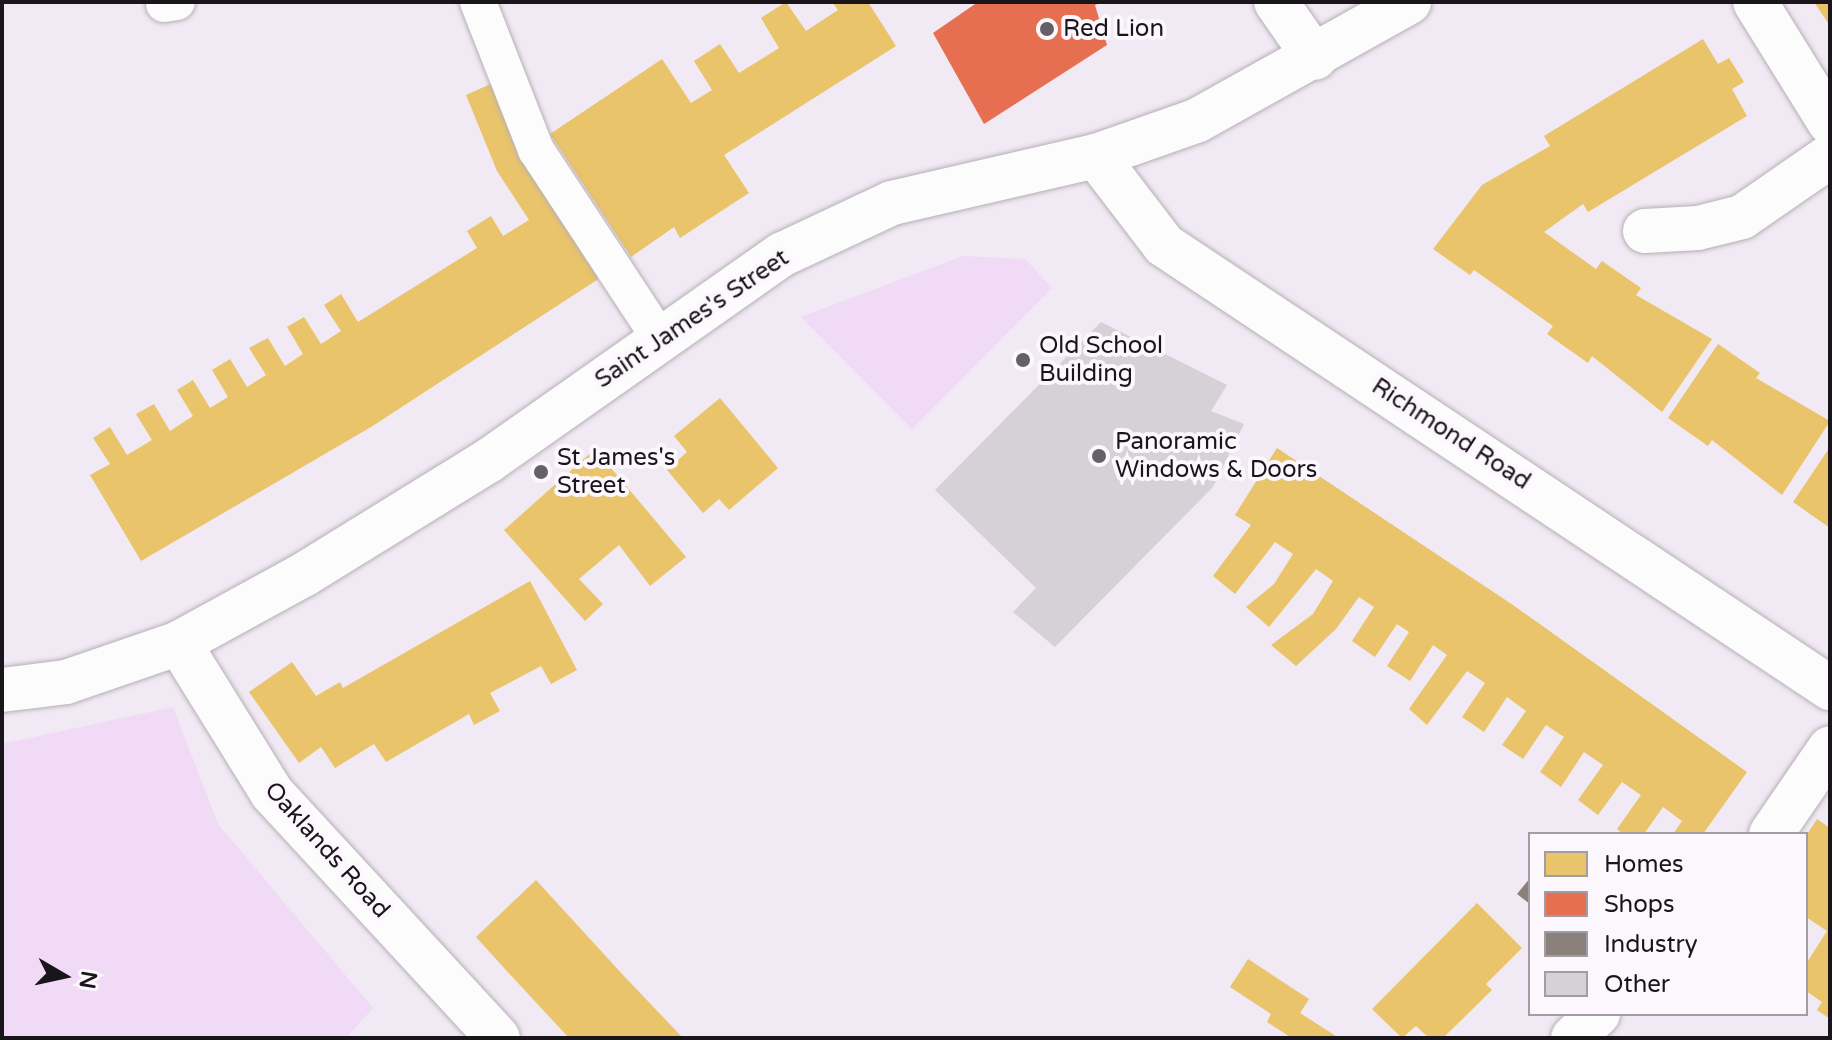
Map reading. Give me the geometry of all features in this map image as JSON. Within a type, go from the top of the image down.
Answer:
[{"type":"street","points":[[1276,2],[1315,58]]},
{"type":"street","name":"Saint James's Street","points":[[2,690],[66,682],[179,643],[305,574],[488,461],[783,254],[892,203],[1096,156],[1198,120],[1315,58],[1409,2]]},
{"type":"street","points":[[1755,2],[1830,123]]},
{"type":"street","name":"Richmond Road","points":[[1096,156],[1164,245],[1830,688]]},
{"type":"street","points":[[1645,231],[1698,228],[1742,217],[1830,156]]},
{"type":"street","name":"Oaklands Road","points":[[179,643],[272,793],[498,1038]]},
{"type":"street","points":[[1772,832],[1830,748]]},
{"type":"street","points":[[1573,1038],[1596,1016]]},
{"type":"lane","points":[[478,2],[536,150],[660,339]]},
{"type":"shaded area","points":[[963,256],[1025,259],[1052,288],[912,429],[801,317]]},
{"type":"shaded area","points":[[173,707],[218,824],[373,1008],[346,1038],[2,1038],[2,744]]},
{"type":"building: Homes","points":[[786,2],[806,31],[838,10],[832,2],[868,2],[896,46],[724,155],[749,193],[680,238],[674,227],[631,257],[550,134],[662,59],[691,103],[712,90],[694,61],[720,44],[739,73],[779,48],[761,18]]},
{"type":"building: Homes","points":[[1814,2],[1830,2],[1830,26]]},
{"type":"building: Homes","points":[[1703,39],[1718,64],[1729,58],[1744,82],[1732,89],[1747,116],[1588,212],[1583,204],[1544,232],[1596,269],[1602,261],[1641,288],[1636,295],[1712,339],[1662,412],[1592,356],[1588,363],[1547,334],[1553,326],[1474,270],[1470,275],[1433,249],[1482,185],[1550,146],[1544,136]]},
{"type":"building: Homes","points":[[497,81],[603,276],[371,427],[141,561],[90,475],[110,464],[93,438],[110,427],[127,455],[152,440],[136,414],[154,404],[170,431],[193,416],[177,390],[193,380],[210,408],[228,397],[212,370],[230,359],[247,387],[266,375],[249,348],[268,338],[285,366],[303,354],[287,327],[304,317],[321,344],[341,331],[324,305],[341,294],[358,322],[477,248],[467,231],[491,216],[503,236],[529,220],[497,171],[466,95]]},
{"type":"building: Homes","points":[[1718,344],[1760,373],[1756,378],[1830,421],[1782,495],[1712,440],[1708,446],[1668,418]]},
{"type":"building: Homes","points":[[720,398],[778,468],[729,510],[719,499],[703,513],[667,470],[687,452],[674,436]]},
{"type":"building: Homes","points":[[1830,447],[1830,528],[1793,502]]},
{"type":"building: Homes","points":[[1277,448],[1513,605],[1747,772],[1704,832],[1674,832],[1682,821],[1663,807],[1645,832],[1621,832],[1617,829],[1641,795],[1622,782],[1598,815],[1578,800],[1603,765],[1584,752],[1561,787],[1540,772],[1564,737],[1546,725],[1523,759],[1502,745],[1526,711],[1507,697],[1484,732],[1462,717],[1485,683],[1467,671],[1427,725],[1409,709],[1447,655],[1433,645],[1410,681],[1387,666],[1409,632],[1397,624],[1375,657],[1352,641],[1374,607],[1359,597],[1336,629],[1296,666],[1271,645],[1313,614],[1333,581],[1316,569],[1269,627],[1246,607],[1274,584],[1293,554],[1275,542],[1235,594],[1213,576],[1251,525],[1235,515]]},
{"type":"building: Homes","points":[[595,449],[686,557],[650,586],[619,545],[579,579],[603,604],[585,621],[504,530]]},
{"type":"building: Homes","points":[[530,581],[577,670],[551,684],[541,666],[490,693],[500,711],[474,725],[469,714],[386,762],[374,744],[335,768],[321,747],[299,763],[249,692],[292,662],[316,696],[340,682],[343,688]]},
{"type":"building: Homes","points":[[1817,819],[1830,828],[1830,1019],[1817,1010],[1822,1002],[1808,992],[1808,961],[1827,931],[1808,918],[1808,833]]},
{"type":"building: Homes","points":[[536,880],[683,1038],[569,1038],[476,937]]},
{"type":"building: Homes","points":[[1477,903],[1522,948],[1486,984],[1492,990],[1443,1038],[1429,1038],[1416,1026],[1402,1038],[1372,1009]]},
{"type":"building: Homes","points":[[1248,959],[1309,999],[1300,1013],[1339,1038],[1292,1038],[1267,1022],[1271,1014],[1230,987]]},
{"type":"building: Shops","points":[[978,2],[1103,2],[1095,5],[1107,45],[984,124],[933,33]]},
{"type":"building: Industry","points":[[1528,880],[1528,902],[1517,894]]},
{"type":"building: Other","name":"Panoramic Windows & Doors","points":[[1101,322],[1227,385],[1211,411],[1244,424],[1213,487],[1055,647],[1013,612],[1036,588],[935,490]]},
{"type":"place","name":"Red Lion","points":[[1047,29]]},
{"type":"place","name":"Old School Building","points":[[1023,360]]},
{"type":"place","name":"Panoramic Windows & Doors","points":[[1099,456]]},
{"type":"place","name":"St James's Street","points":[[541,472]]}]
